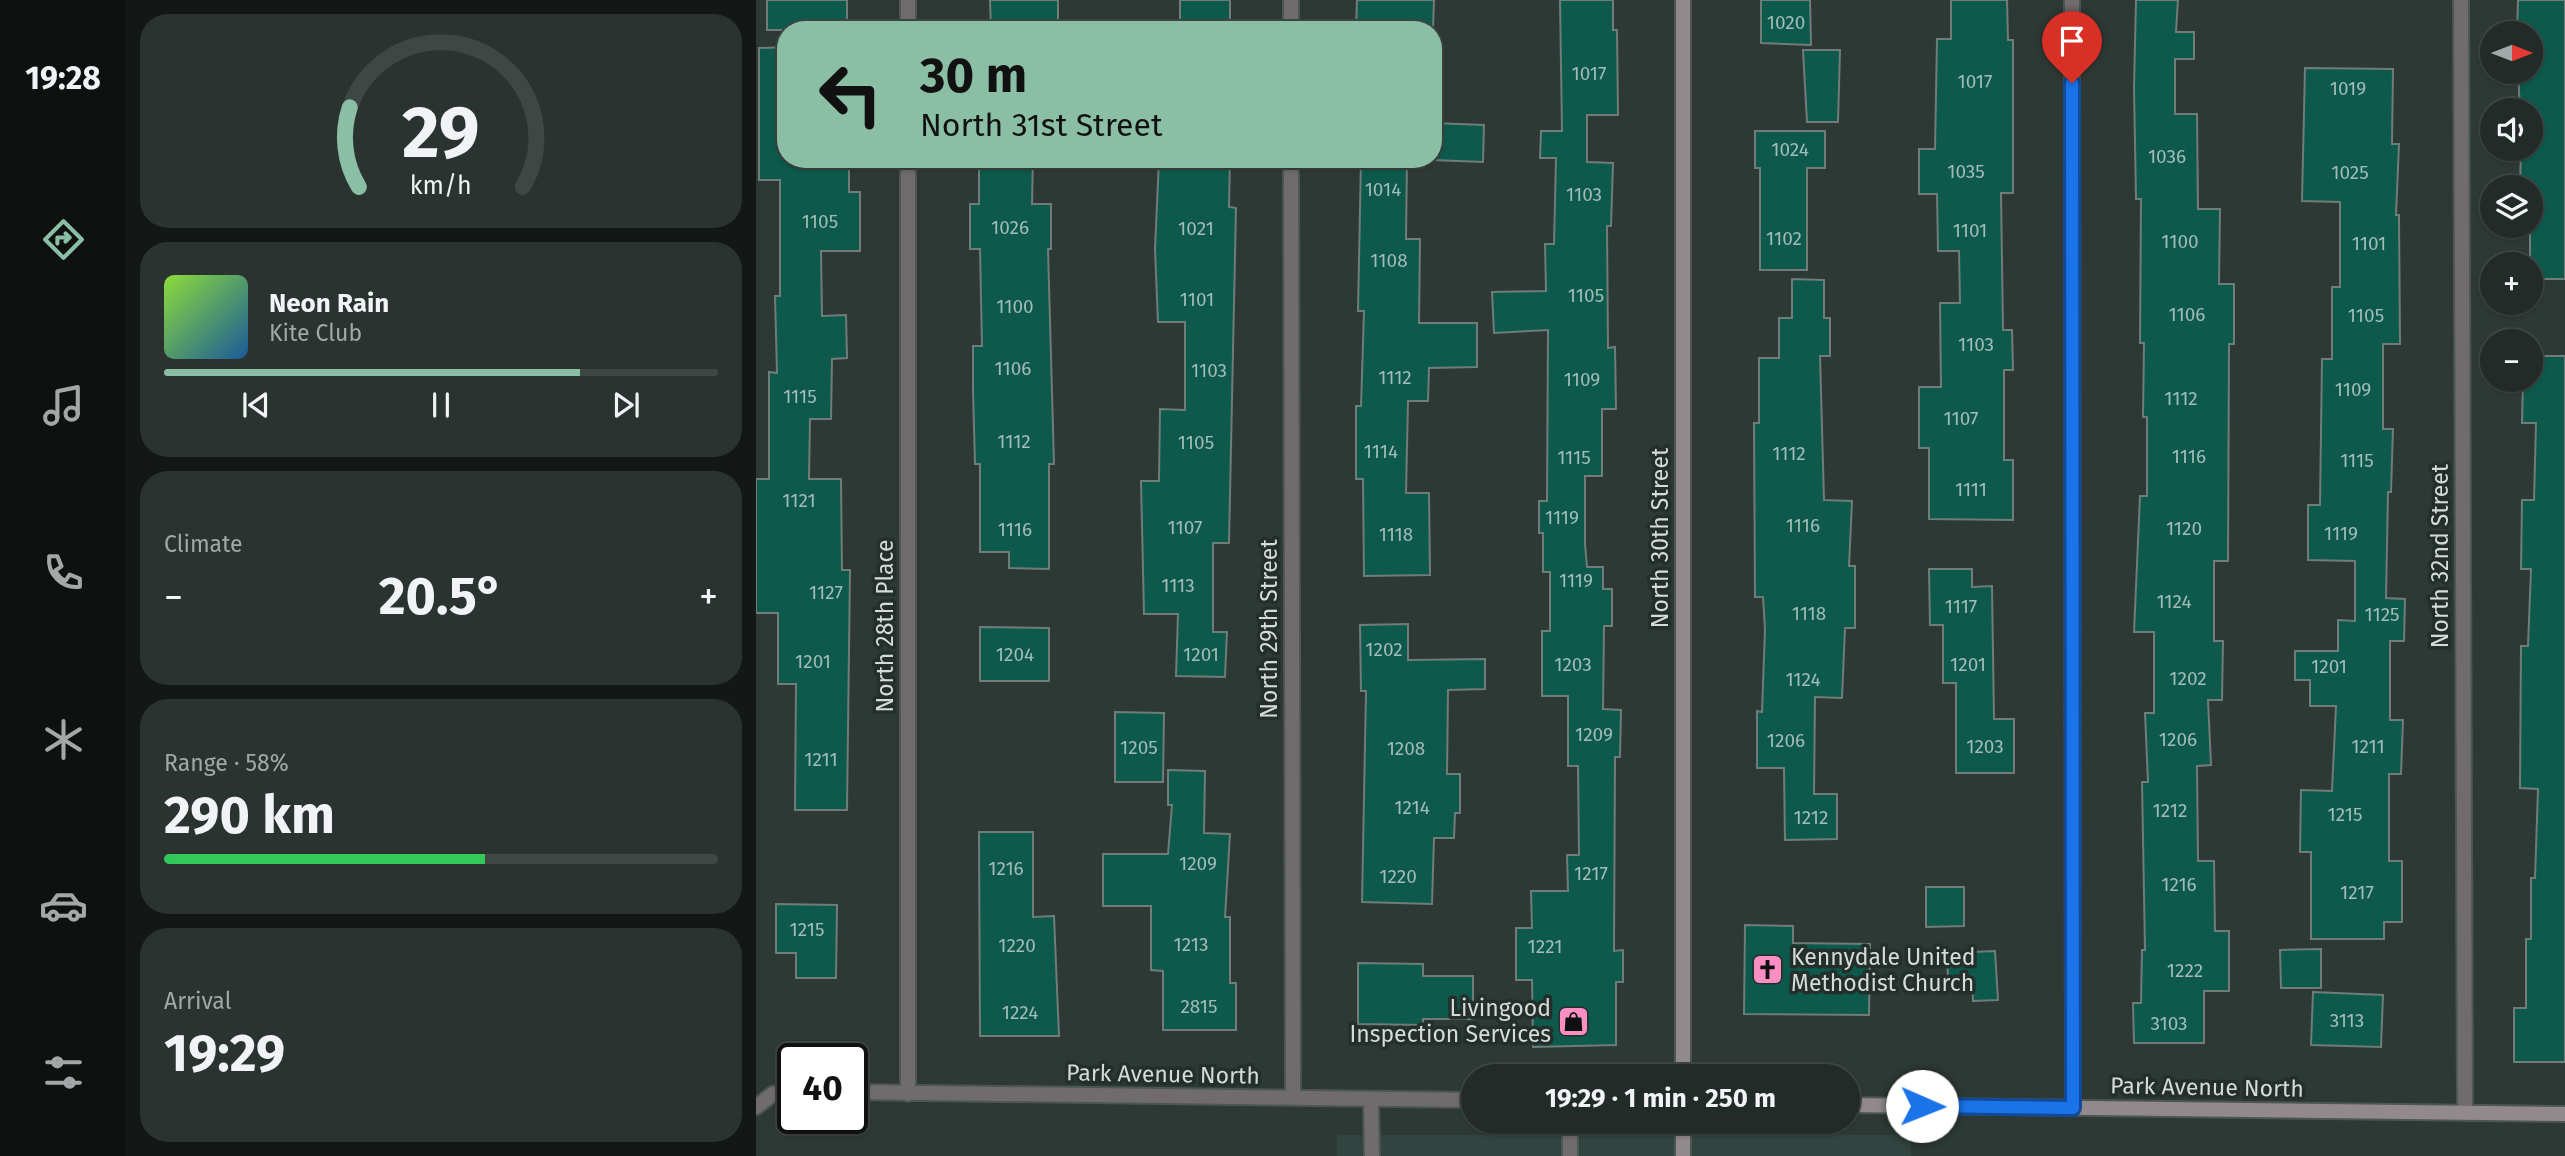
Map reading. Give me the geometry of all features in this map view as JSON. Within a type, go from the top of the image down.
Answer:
[{"type":"street","points":[[908,0],[908,21]]},
{"type":"street","points":[[1291,0],[1291,21]]},
{"type":"street","name":"North 30th Street","points":[[1683,0],[1683,1064]]},
{"type":"street","points":[[2072,0],[2073,1108]]},
{"type":"street","name":"North 32nd Street","points":[[2461,0],[2465,1112]]},
{"type":"street","name":"North 28th Place","points":[[908,168],[908,1094]]},
{"type":"street","name":"North 29th Street","points":[[1291,168],[1293,1098]]},
{"type":"street","points":[[757,1104],[777,1093]]},
{"type":"street","name":"Park Avenue North","points":[[868,1093],[1461,1100]]},
{"type":"street","points":[[1371,1099],[1372,1156]]},
{"type":"street","name":"Park Avenue North","points":[[1860,1105],[2565,1114]]},
{"type":"street","points":[[1570,1134],[1570,1156]]},
{"type":"street","points":[[1683,1134],[1683,1156]]},
{"type":"shaded area","points":[[1337,1135],[1911,1135],[1911,1156],[1337,1156]]},
{"type":"building","points":[[767,0],[847,0],[847,21],[777,21],[777,30],[767,30]]},
{"type":"building","points":[[990,0],[1058,0],[1058,21],[991,21]]},
{"type":"building","points":[[1180,0],[1230,0],[1230,21],[1180,21]]},
{"type":"building","points":[[1357,0],[1434,0],[1433,21],[1356,21]]},
{"type":"building","points":[[1560,0],[1613,0],[1613,30],[1617,30],[1618,115],[1587,115],[1587,162],[1613,163],[1611,226],[1607,226],[1608,348],[1615,347],[1616,409],[1602,409],[1602,476],[1585,476],[1585,544],[1587,567],[1603,567],[1603,589],[1612,589],[1612,626],[1604,626],[1603,709],[1621,710],[1620,757],[1615,757],[1614,951],[1623,950],[1623,982],[1616,982],[1616,1045],[1533,1047],[1532,980],[1516,980],[1516,928],[1532,928],[1531,891],[1568,891],[1567,855],[1579,855],[1578,766],[1568,766],[1568,696],[1542,696],[1542,631],[1550,631],[1550,572],[1543,572],[1543,533],[1539,533],[1539,501],[1547,501],[1548,330],[1494,333],[1492,292],[1546,291],[1545,244],[1554,244],[1556,158],[1540,158],[1541,131],[1562,131]]},
{"type":"building","points":[[1761,0],[1810,0],[1811,45],[1761,43]]},
{"type":"building","points":[[1951,0],[2007,0],[2008,40],[2013,40],[2013,193],[2001,193],[2003,330],[2012,330],[2013,370],[2004,370],[2004,460],[2013,460],[2013,520],[1929,519],[1929,448],[1919,448],[1919,387],[1941,387],[1940,303],[1960,303],[1959,251],[1938,251],[1937,194],[1919,194],[1919,149],[1935,149],[1937,39],[1951,39]]},
{"type":"building","points":[[2136,0],[2178,0],[2176,32],[2194,32],[2194,59],[2175,59],[2175,114],[2197,114],[2198,209],[2220,209],[2219,284],[2234,284],[2234,344],[2229,344],[2228,561],[2214,561],[2214,641],[2223,641],[2222,700],[2208,700],[2211,765],[2197,766],[2198,861],[2214,861],[2215,931],[2229,931],[2229,991],[2204,991],[2204,1043],[2134,1043],[2133,1003],[2141,1003],[2142,950],[2145,950],[2142,782],[2148,782],[2145,713],[2154,713],[2154,632],[2134,632],[2140,496],[2147,496],[2147,417],[2143,417],[2144,343],[2140,343],[2141,199],[2136,199]]},
{"type":"building","points":[[2518,0],[2565,0],[2565,279],[2543,279],[2543,252],[2530,252],[2530,238],[2543,238],[2543,175],[2520,175],[2521,161],[2543,161],[2543,98],[2519,98],[2519,84],[2543,84],[2543,21],[2517,21]]},
{"type":"building","points":[[777,47],[777,168],[849,168],[849,192],[860,192],[860,251],[821,251],[822,316],[846,315],[847,358],[832,359],[831,419],[810,419],[809,479],[841,479],[842,570],[850,570],[847,810],[795,810],[796,684],[778,684],[778,613],[756,613],[756,479],[769,479],[769,372],[777,373],[775,296],[780,296],[780,180],[759,180],[759,48]]},
{"type":"building","points":[[1803,50],[1840,50],[1838,122],[1807,122]]},
{"type":"building","points":[[2305,68],[2393,69],[2392,144],[2399,144],[2396,215],[2399,215],[2400,344],[2383,344],[2383,429],[2393,429],[2391,492],[2388,492],[2386,598],[2405,599],[2404,641],[2390,641],[2390,720],[2403,720],[2401,774],[2389,774],[2389,861],[2402,861],[2402,922],[2384,922],[2384,939],[2311,939],[2311,852],[2300,852],[2301,790],[2332,791],[2336,706],[2310,706],[2310,680],[2295,680],[2295,651],[2338,651],[2338,620],[2355,621],[2355,561],[2308,560],[2308,505],[2320,505],[2322,359],[2332,359],[2332,287],[2340,287],[2340,202],[2302,201]]},
{"type":"building","points":[[1442,123],[1484,125],[1483,162],[1442,160]]},
{"type":"building","points":[[1755,131],[1825,131],[1825,168],[1807,168],[1807,270],[1760,270],[1760,168],[1755,168]]},
{"type":"building","points":[[979,168],[1033,168],[1032,204],[1051,204],[1051,249],[1048,249],[1054,464],[1049,464],[1049,569],[1009,568],[1009,552],[980,552],[980,464],[975,464],[973,346],[982,346],[980,249],[970,249],[970,204],[979,204]]},
{"type":"building","points":[[1159,168],[1230,168],[1229,207],[1236,208],[1229,543],[1213,543],[1213,632],[1227,632],[1225,677],[1176,676],[1178,614],[1144,614],[1141,481],[1159,481],[1160,409],[1185,410],[1185,322],[1158,322],[1155,249]]},
{"type":"building","points":[[1361,168],[1407,168],[1406,239],[1420,239],[1419,323],[1477,323],[1477,367],[1429,368],[1428,401],[1408,401],[1406,493],[1429,493],[1430,575],[1364,576],[1363,479],[1356,479],[1356,406],[1361,406],[1364,311],[1358,311]]},
{"type":"building","points":[[1792,279],[1824,280],[1824,318],[1830,318],[1830,356],[1820,356],[1824,500],[1852,501],[1849,566],[1855,566],[1855,628],[1845,628],[1842,698],[1815,697],[1814,794],[1837,794],[1837,839],[1785,840],[1784,768],[1757,768],[1757,711],[1762,712],[1765,629],[1763,597],[1755,597],[1754,423],[1759,423],[1759,358],[1779,358],[1779,318],[1792,318]]},
{"type":"building","points":[[2543,356],[2565,356],[2565,1062],[2514,1062],[2514,1008],[2526,1008],[2526,939],[2531,939],[2531,878],[2535,878],[2538,789],[2520,788],[2521,646],[2528,646],[2531,569],[2521,569],[2522,500],[2534,500],[2536,423],[2522,423],[2523,392],[2543,392]]},
{"type":"building","points":[[1929,569],[1972,569],[1972,587],[1992,586],[1994,719],[2014,719],[2014,773],[1956,773],[1956,683],[1943,683],[1943,625],[1930,625]]},
{"type":"building","points":[[1408,624],[1408,660],[1485,659],[1485,689],[1448,690],[1447,774],[1460,774],[1460,813],[1455,813],[1454,838],[1434,838],[1432,904],[1362,902],[1366,691],[1361,691],[1360,625]]},
{"type":"building","points":[[980,627],[1049,628],[1049,681],[980,681]]},
{"type":"building","points":[[1115,712],[1164,713],[1163,782],[1115,782]]},
{"type":"building","points":[[1168,770],[1205,771],[1204,833],[1230,834],[1225,917],[1230,917],[1230,983],[1236,983],[1236,1030],[1163,1030],[1163,971],[1151,970],[1151,906],[1103,906],[1103,854],[1168,854],[1172,805],[1168,805]]},
{"type":"building","points":[[979,832],[1033,832],[1033,917],[1054,916],[1059,1036],[980,1036]]},
{"type":"building","points":[[1926,887],[1964,887],[1964,926],[1926,927]]},
{"type":"building","points":[[776,904],[837,905],[836,978],[796,978],[796,953],[776,953]]},
{"type":"building","points":[[1745,925],[1793,926],[1793,943],[1870,944],[1869,1015],[1744,1014]]},
{"type":"building","points":[[2321,949],[2321,988],[2281,988],[2280,950]]},
{"type":"building","points":[[1995,951],[1998,1000],[1973,1001],[1972,976],[1948,978],[1947,953]]},
{"type":"building","points":[[1358,963],[1423,964],[1423,976],[1473,976],[1473,1019],[1423,1019],[1423,1025],[1358,1024]]},
{"type":"building","points":[[2313,992],[2383,995],[2381,1047],[2311,1045]]},
{"type":"place","name":"Kennydale United Methodist Church","points":[[1768,970]]},
{"type":"place","name":"Livingood Inspection Services","points":[[1574,1021]]},
{"type":"route","points":[[1922,1106],[2073,1108],[2072,83]]}]
